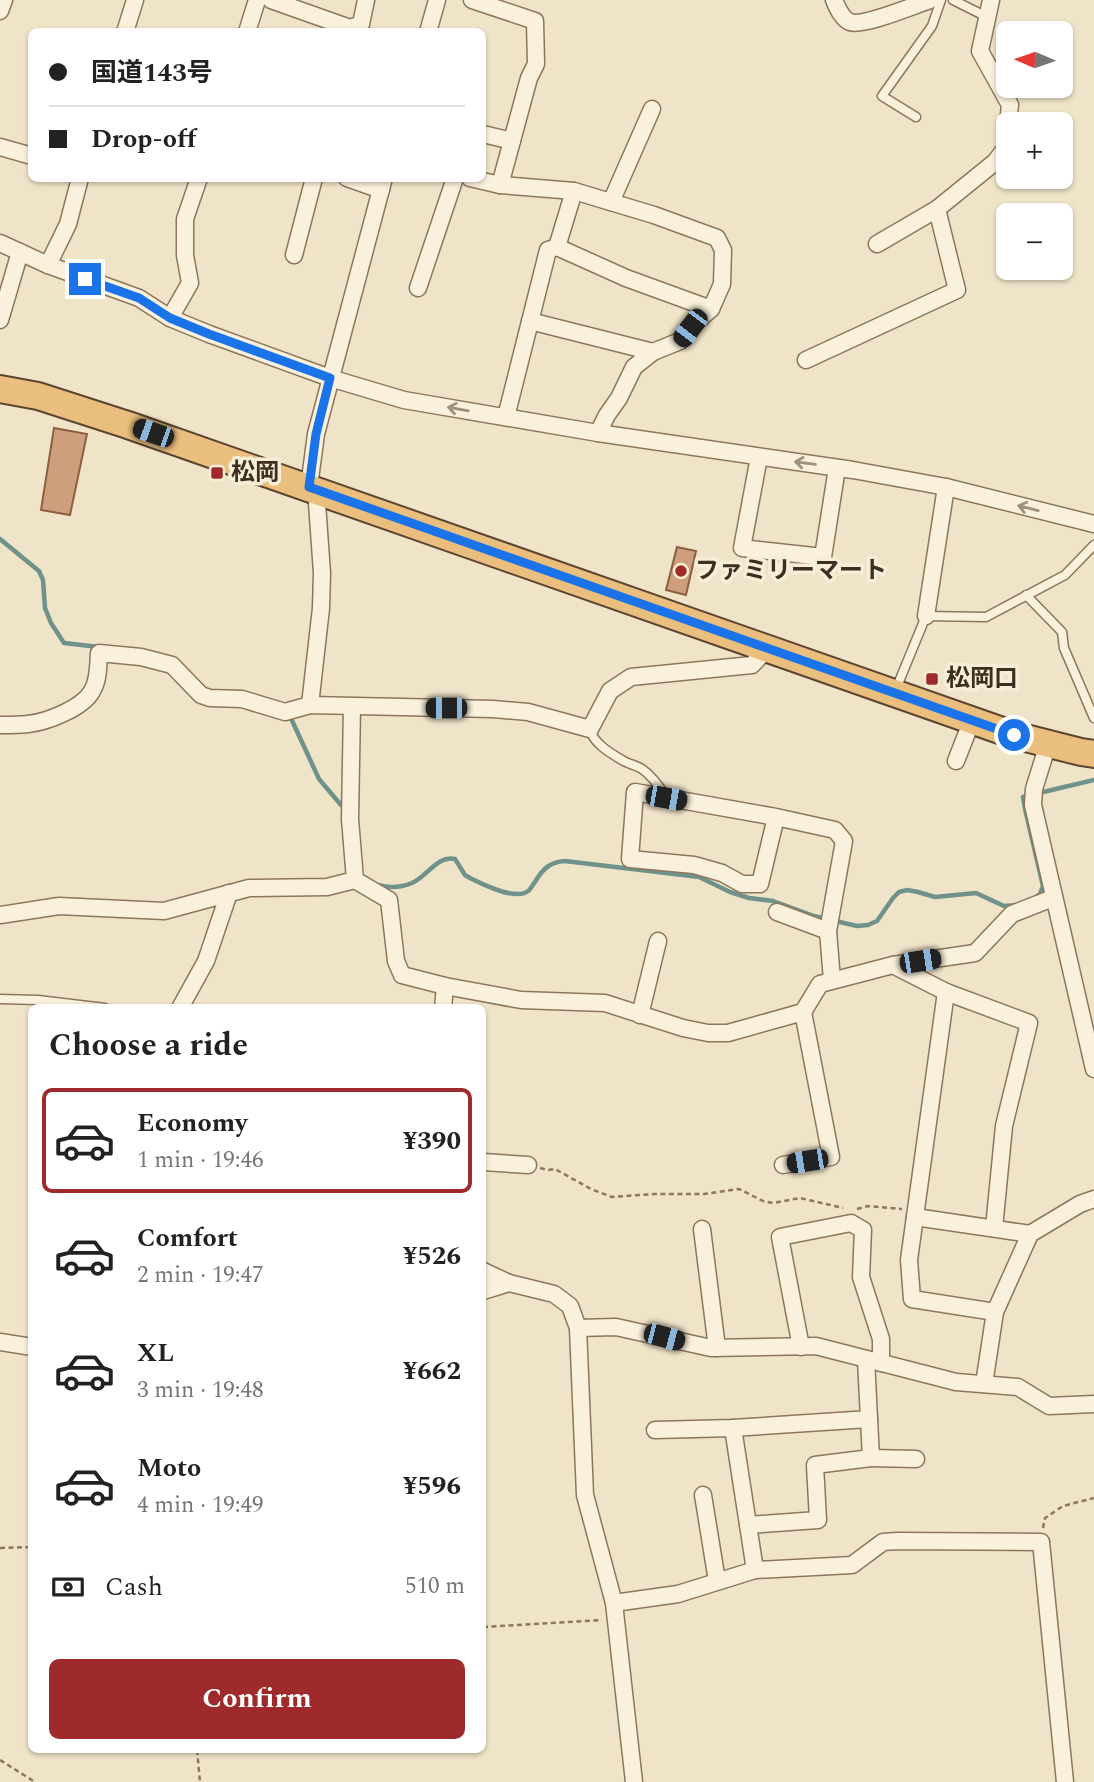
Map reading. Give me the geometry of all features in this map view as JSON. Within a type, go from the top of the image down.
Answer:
[{"type":"highway","points":[[0,389],[51,400],[312,488],[1014,735],[1094,754]]},
{"type":"street","points":[[0,11],[4,0]]},
{"type":"street","points":[[126,28],[135,0]]},
{"type":"street","points":[[248,28],[257,0]]},
{"type":"street","points":[[271,0],[350,28],[360,24],[366,0]]},
{"type":"street","points":[[429,28],[437,0]]},
{"type":"street","points":[[471,0],[535,21],[536,64],[529,78],[500,185]]},
{"type":"street","points":[[834,0],[840,13],[850,22],[864,23],[930,0]]},
{"type":"street","points":[[877,244],[937,209],[995,163],[1004,149],[1010,105],[980,51],[991,0]]},
{"type":"street","points":[[611,202],[652,109]]},
{"type":"street","points":[[486,135],[512,141]]},
{"type":"street","points":[[0,147],[28,155]]},
{"type":"street","points":[[48,265],[68,224],[79,182]]},
{"type":"street","points":[[170,318],[190,283],[185,255],[185,219],[198,182]]},
{"type":"street","points":[[294,254],[313,182]]},
{"type":"street","points":[[418,288],[454,182]]},
{"type":"street","points":[[486,182],[574,191],[654,215],[717,238],[723,250],[722,284],[711,309],[680,341],[653,352],[634,367],[598,433]]},
{"type":"street","points":[[310,705],[321,608],[322,573],[312,488],[316,434],[383,184]]},
{"type":"street","points":[[557,247],[574,191]]},
{"type":"street","points":[[806,360],[957,290],[937,209]]},
{"type":"street","points":[[0,243],[48,265],[139,298],[170,318],[209,334],[330,378],[404,400],[946,487],[1094,524]]},
{"type":"street","points":[[506,417],[548,250],[557,247],[637,282],[711,309]]},
{"type":"street","points":[[0,320],[20,252]]},
{"type":"street","points":[[530,321],[653,352]]},
{"type":"street","points":[[759,457],[741,548],[823,557],[837,468]]},
{"type":"street","points":[[926,616],[946,487]]},
{"type":"street","points":[[0,725],[29,724],[73,709],[92,692],[97,678],[99,653],[141,657],[172,665],[201,695],[209,698],[242,699],[288,711],[310,705],[493,709],[528,712],[590,729],[610,691],[631,677],[752,665],[768,648]]},
{"type":"street","points":[[352,707],[350,819],[355,880]]},
{"type":"street","points":[[956,761],[972,720]]},
{"type":"street","points":[[1048,744],[1033,797],[1053,898],[1094,1069]]},
{"type":"street","points":[[776,817],[760,884],[742,884],[722,873],[694,865],[630,859],[635,792],[776,817],[835,830],[844,841],[829,925],[832,979]]},
{"type":"street","points":[[0,915],[59,906],[164,911],[249,888],[327,887],[355,880],[389,900],[396,961],[402,975],[522,1000],[604,1003],[683,1028],[708,1033],[728,1033],[803,1012]]},
{"type":"street","points":[[182,1004],[206,961],[229,893]]},
{"type":"street","points":[[783,1165],[831,1157],[803,1012],[820,984],[893,965],[975,953],[1012,914],[1053,898]]},
{"type":"street","points":[[777,912],[829,925]]},
{"type":"street","points":[[640,1015],[657,941]]},
{"type":"street","points":[[893,965],[946,992],[1029,1023],[1004,1126],[995,1228]]},
{"type":"street","points":[[443,1004],[445,986]]},
{"type":"street","points":[[946,992],[909,1260],[912,1299],[995,1312]]},
{"type":"street","points":[[486,1162],[528,1165]]},
{"type":"street","points":[[984,1384],[995,1312],[1030,1234],[1080,1203],[1094,1199]]},
{"type":"street","points":[[915,1214],[1030,1234]]},
{"type":"street","points":[[801,1347],[780,1237],[851,1223],[863,1230],[861,1277],[881,1339],[874,1361],[869,1419],[871,1458]]},
{"type":"street","points":[[702,1229],[717,1348]]},
{"type":"street","points":[[486,1272],[509,1283],[554,1294],[570,1306],[578,1328],[585,1495],[615,1611],[634,1782]]},
{"type":"street","points":[[486,1290],[509,1283]]},
{"type":"street","points":[[578,1328],[616,1327],[711,1348],[816,1346],[956,1381],[1018,1387],[1049,1406],[1094,1404]]},
{"type":"street","points":[[0,1342],[28,1346]]},
{"type":"street","points":[[655,1430],[869,1419]]},
{"type":"street","points":[[733,1428],[755,1570]]},
{"type":"street","points":[[748,1525],[818,1520],[815,1465],[871,1458],[916,1459]]},
{"type":"street","points":[[703,1495],[718,1581]]},
{"type":"street","points":[[615,1611],[755,1570],[852,1565],[883,1542],[1041,1542],[1065,1782]]},
{"type":"lane","points":[[916,117],[882,96],[932,26],[941,0]]},
{"type":"lane","points":[[953,0],[987,17]]},
{"type":"lane","points":[[895,692],[926,616],[986,617],[1065,575],[1094,545]]},
{"type":"lane","points":[[1026,595],[1062,632],[1064,648],[1094,718]]},
{"type":"lane","points":[[590,729],[592,737],[603,747],[646,772],[666,798]]},
{"type":"lane","points":[[0,999],[72,1004]]},
{"type":"path","points":[[528,1165],[555,1169],[612,1197],[704,1194],[739,1189],[773,1203],[800,1198],[846,1209]]},
{"type":"path","points":[[857,1209],[868,1206],[915,1214]]},
{"type":"path","points":[[1041,1542],[1045,1518],[1063,1506],[1094,1498]]},
{"type":"path","points":[[0,1548],[28,1547]]},
{"type":"path","points":[[486,1627],[615,1611]]},
{"type":"path","points":[[197,1753],[200,1782]]},
{"type":"path","points":[[0,1760],[36,1782]]},
{"type":"building","points":[[54,428],[87,434],[70,515],[41,510]]},
{"type":"building","name":"ファミリーマート","points":[[677,547],[696,551],[686,595],[666,590]]},
{"type":"waterway","points":[[0,539],[39,571],[43,580],[45,608],[64,643],[99,647]]},
{"type":"waterway","points":[[289,714],[319,779],[341,805]]},
{"type":"waterway","points":[[1039,793],[1094,780]]},
{"type":"waterway","points":[[1030,795],[1023,797],[1043,886],[1040,894],[1034,898]]},
{"type":"waterway","points":[[378,885],[408,885],[437,863],[455,859],[470,878],[499,891],[522,894],[529,890],[547,867],[565,861],[699,877],[749,898],[773,901],[814,916],[857,926],[877,921],[893,898],[899,892],[907,890],[935,897],[976,893],[1004,906],[1017,905]]},
{"type":"place","name":"松岡","points":[[217,473]]},
{"type":"place","name":"ファミリーマート","points":[[681,571]]},
{"type":"place","name":"松岡口","points":[[932,679]]},
{"type":"route","points":[[85,279],[139,298],[170,318],[209,334],[330,378],[316,434],[309,487],[1014,735]]}]
